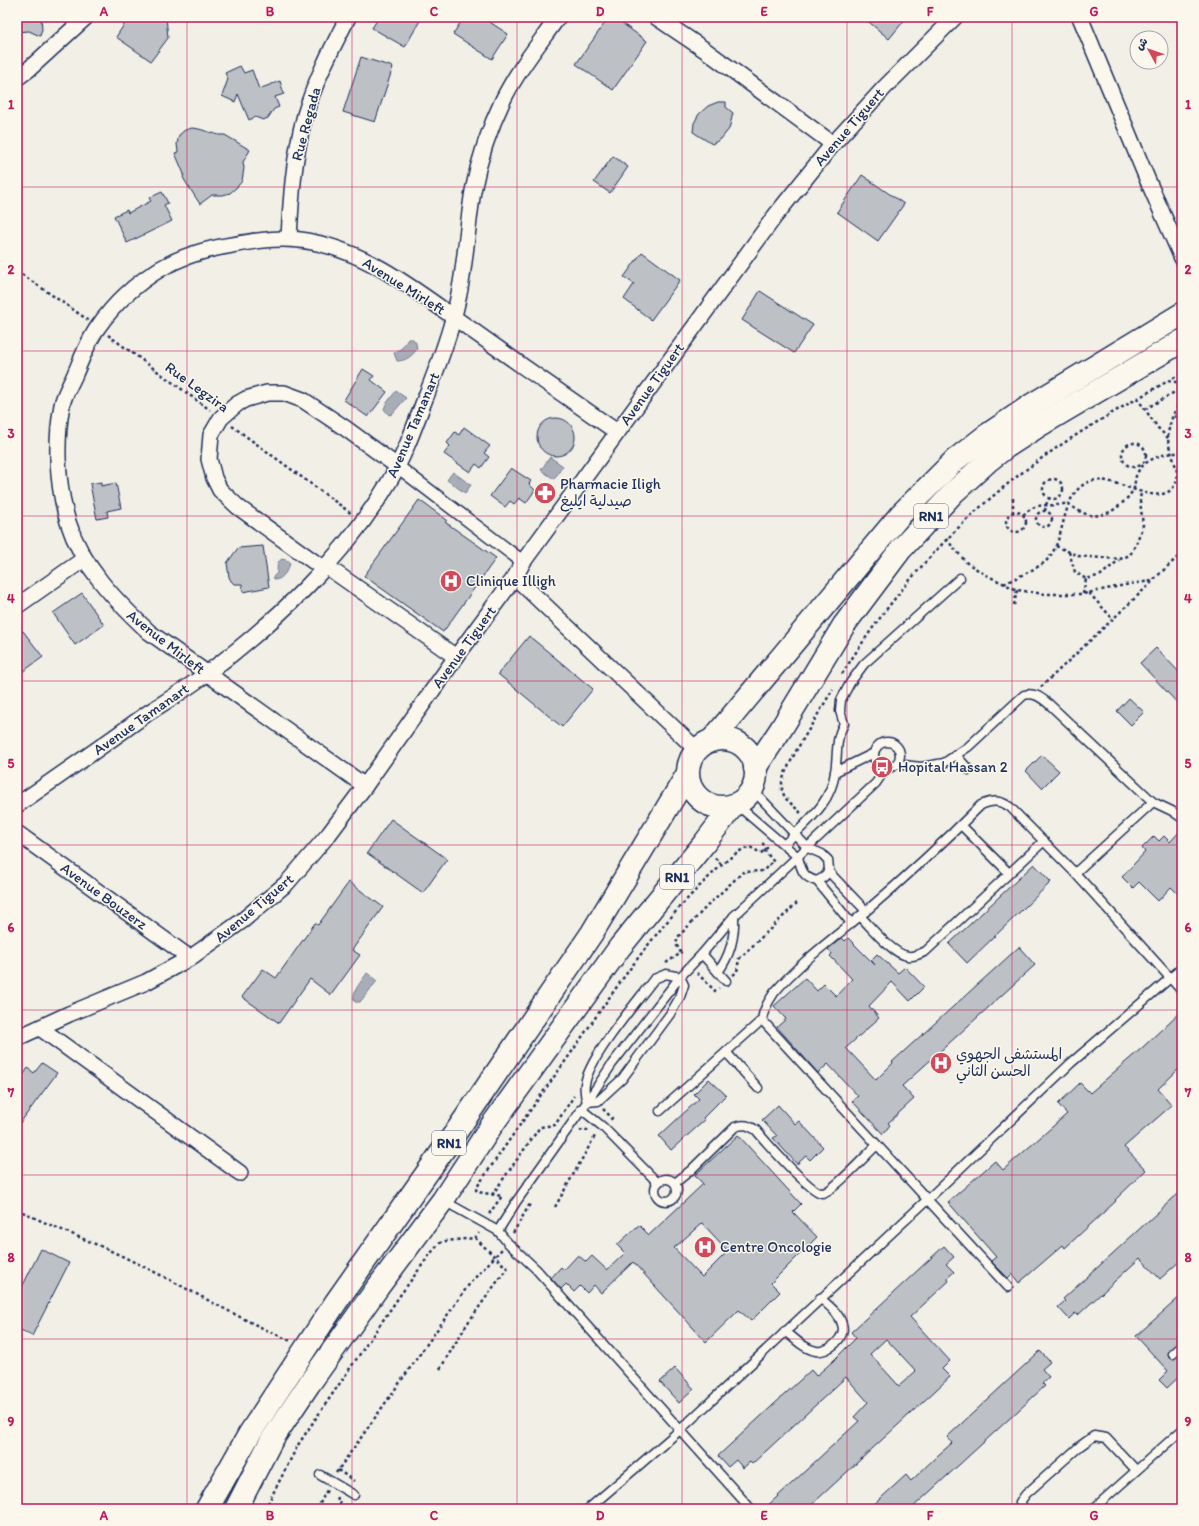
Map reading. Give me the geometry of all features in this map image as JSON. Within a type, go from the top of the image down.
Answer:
[{"type":"highway","name":"RN1","points":[[207,1509],[250,1433],[336,1302],[454,1135],[592,934],[687,774],[688,764],[901,514],[931,482],[955,460],[987,435],[1030,406],[1182,314]]},
{"type":"highway","name":"RN1","points":[[236,1509],[271,1441],[309,1384],[378,1287],[443,1200],[492,1125],[620,947],[734,805],[746,797],[752,789],[755,778],[755,768],[781,729],[844,625],[901,548],[954,492],[988,461],[1040,425],[1182,341]]},
{"type":"highway","points":[[704,745],[724,739],[735,741],[745,748],[752,757],[755,768]]},
{"type":"highway","points":[[687,774],[691,789],[701,800],[709,805],[719,807],[734,805]]},
{"type":"street","points":[[17,78],[28,70],[86,17]]},
{"type":"street","name":"Rue Regada","points":[[289,238],[291,198],[297,152],[306,114],[317,82],[348,17]]},
{"type":"street","name":"Avenue Tamanart","points":[[17,805],[206,674],[278,613],[325,567],[362,522],[388,483],[397,466],[415,426],[442,355],[454,318],[462,276],[474,190],[480,160],[489,131],[514,80],[558,17]]},
{"type":"street","points":[[656,17],[705,50],[833,144]]},
{"type":"street","name":"Avenue Tiguert","points":[[17,1038],[69,1014],[146,982],[190,958],[242,921],[287,883],[329,834],[365,786],[617,432],[771,222],[833,144],[885,87],[955,17]]},
{"type":"street","points":[[1080,17],[1148,181],[1182,258]]},
{"type":"street","name":"Avenue Mirleft","points":[[365,786],[149,632],[120,605],[84,559],[69,524],[60,488],[58,450],[63,403],[84,352],[98,327],[120,301],[140,284],[160,269],[188,255],[257,240],[289,238],[313,242],[328,246],[373,264],[454,318],[617,432]]},
{"type":"street","points":[[456,657],[238,507],[220,490],[212,473],[209,459],[211,435],[221,418],[237,404],[246,399],[267,393],[284,393],[303,400],[345,428],[397,466],[524,562]]},
{"type":"street","points":[[17,606],[84,559]]},
{"type":"street","points":[[515,577],[704,745]]},
{"type":"street","name":"Avenue Bouzerz","points":[[17,833],[190,958]]},
{"type":"street","points":[[40,1028],[240,1173]]},
{"type":"lane","points":[[784,845],[824,803],[830,792],[835,772],[840,730],[844,724],[840,711],[841,700],[850,683],[864,664],[960,578]]},
{"type":"lane","points":[[498,1231],[516,1202],[612,1064],[680,977],[702,954],[734,916],[876,783],[886,768],[896,764],[921,766],[944,763],[968,746],[1024,696],[1034,694],[1048,704],[1153,802],[1182,818]]},
{"type":"lane","points":[[886,768],[877,763],[874,753],[876,747],[882,742],[892,743],[899,751],[900,758],[896,764]]},
{"type":"lane","points":[[835,772],[874,753]]},
{"type":"lane","points":[[956,755],[969,770]]},
{"type":"lane","points":[[734,805],[798,857],[804,874],[811,880],[817,881],[824,877],[828,871],[829,865],[825,856],[808,848],[752,789]]},
{"type":"lane","points":[[660,1111],[762,1020],[763,1012],[767,1003],[798,969],[863,914],[981,805],[992,801],[1003,802],[1044,841],[1182,991]]},
{"type":"lane","points":[[1075,873],[1153,802]]},
{"type":"lane","points":[[961,825],[1009,873]]},
{"type":"lane","points":[[828,871],[885,941],[899,953],[908,956],[918,955],[926,951],[1044,841]]},
{"type":"lane","points":[[817,881],[851,923]]},
{"type":"lane","points":[[718,972],[725,963],[731,946],[735,926],[734,916]]},
{"type":"lane","points":[[702,954],[726,981]]},
{"type":"lane","points":[[588,1509],[680,1430],[785,1330],[927,1200],[1071,1063],[1171,979],[1182,968]]},
{"type":"lane","points":[[587,1102],[584,1094],[585,1083],[590,1066],[607,1041],[654,979],[666,974],[680,977]]},
{"type":"lane","points":[[587,1102],[598,1101],[622,1080],[674,1008],[684,985],[680,977]]},
{"type":"lane","points":[[762,1020],[1008,1287]]},
{"type":"lane","points":[[726,1052],[758,1088]]},
{"type":"lane","points":[[581,1109],[603,1127],[658,1183]]},
{"type":"lane","points":[[675,1183],[740,1125],[746,1125],[756,1130],[806,1183],[818,1192],[822,1193],[828,1191],[836,1185],[877,1145]]},
{"type":"lane","points":[[664,1180],[675,1183],[677,1190],[675,1196],[670,1200],[666,1201],[657,1196],[656,1190],[658,1183],[664,1180]]},
{"type":"lane","points":[[443,1200],[498,1231],[508,1243],[536,1269],[752,1509]]},
{"type":"lane","points":[[785,1330],[808,1348],[816,1351],[823,1351],[836,1343],[843,1329],[842,1323],[830,1307],[820,1298]]},
{"type":"lane","points":[[1173,1354],[1182,1346]]},
{"type":"lane","points":[[1093,1509],[1182,1430]]},
{"type":"lane","points":[[1024,1509],[1020,1502],[1026,1494],[1080,1446],[1094,1436],[1106,1438],[1136,1470]]},
{"type":"lane","points":[[320,1475],[354,1495]]},
{"type":"path","name":"Rue Legzira","points":[[17,271],[98,327],[362,522]]},
{"type":"path","points":[[1168,381],[1182,383]]},
{"type":"path","points":[[1145,409],[1182,388]]},
{"type":"path","points":[[1137,398],[1158,428],[1168,438]]},
{"type":"path","points":[[1004,584],[1045,562],[1056,546],[1069,504],[1077,491],[1087,482],[1098,480],[1110,481],[1151,494],[1162,494],[1171,490],[1176,484],[1178,474],[1168,438],[1174,416],[1182,401]]},
{"type":"path","points":[[1174,416],[1182,418]]},
{"type":"path","points":[[1023,515],[1029,509],[1040,505],[1069,504],[1085,515],[1103,515],[1114,510],[1134,489],[1136,476],[1144,464],[1146,458],[1145,452],[1138,444],[1132,443],[1126,445],[1123,450],[1123,461],[1127,465],[1133,467],[1144,464],[1171,452],[1182,453]]},
{"type":"path","points":[[1055,479],[1061,483],[1062,491],[1057,498],[1049,498],[1043,492],[1044,484],[1046,481],[1055,479]]},
{"type":"path","points":[[1069,552],[1075,572],[1086,579],[1101,575],[1120,559],[1130,554],[1136,544],[1143,525],[1140,502],[1141,491]]},
{"type":"path","points":[[1013,512],[1014,498]]},
{"type":"path","points":[[1045,511],[1049,498]]},
{"type":"path","points":[[1045,511],[1051,515],[1052,523],[1046,527],[1042,527],[1037,522],[1036,518],[1041,512],[1045,511]]},
{"type":"path","points":[[1013,512],[1018,512],[1023,515],[1026,520],[1025,526],[1022,530],[1016,532],[1010,531],[1006,521],[1008,516],[1013,512]]},
{"type":"path","points":[[946,539],[967,563],[986,575],[1017,590],[1045,594],[1083,594],[1152,581]]},
{"type":"path","points":[[1056,546],[1078,556],[1088,558],[1120,559]]},
{"type":"path","points":[[1034,694],[1182,553]]},
{"type":"path","points":[[1083,594],[1086,579]]},
{"type":"path","points":[[1014,605],[1017,590]]},
{"type":"path","points":[[1089,593],[1112,619]]},
{"type":"path","points":[[475,1238],[502,1196],[478,1192],[476,1190],[477,1187],[637,959],[662,926],[693,891],[722,865],[745,848],[750,847],[761,853],[767,848],[763,844],[770,834]]},
{"type":"path","points":[[739,959],[797,903]]},
{"type":"path","points":[[696,974],[698,973],[715,991],[737,972],[740,953]]},
{"type":"path","points":[[555,1207],[595,1136],[612,1118],[603,1109],[605,1106]]},
{"type":"path","points":[[576,1133],[585,1129],[595,1136]]},
{"type":"path","points":[[317,1509],[338,1470],[459,1298],[494,1256],[508,1243],[530,1202]]},
{"type":"path","points":[[17,1209],[128,1258],[188,1288],[259,1327],[306,1347]]},
{"type":"path","points":[[265,1509],[298,1445],[314,1420],[430,1253],[440,1243],[475,1238],[507,1268],[467,1324],[440,1369]]},
{"type":"path","points":[[338,1470],[355,1481]]},
{"type":"shaded area","points":[[408,339],[413,339],[416,343],[417,349],[408,358],[397,361],[394,353],[402,348]]},
{"type":"shaded area","points":[[396,391],[406,398],[392,414],[389,415],[384,409]]},
{"type":"shaded area","points":[[550,457],[563,466],[554,479],[541,470]]},
{"type":"shaded area","points":[[453,472],[471,485],[465,493],[447,480]]},
{"type":"shaded area","points":[[282,559],[289,561],[290,564],[286,572],[275,580],[273,577],[277,573],[278,563]]},
{"type":"shaded area","points":[[367,973],[377,981],[360,1002],[355,1002],[355,991]]},
{"type":"building","points":[[17,17],[41,18],[42,29],[40,36],[29,31],[17,32]]},
{"type":"building","points":[[129,17],[166,17],[168,38],[151,61],[116,37]]},
{"type":"building","points":[[379,17],[422,17],[405,47],[372,28]]},
{"type":"building","points":[[464,17],[482,17],[508,34],[492,59],[453,34]]},
{"type":"building","points":[[609,17],[613,17],[647,41],[613,90],[576,64]]},
{"type":"building","points":[[863,17],[907,17],[889,39]]},
{"type":"building","points":[[361,57],[393,67],[375,122],[343,112]]},
{"type":"building","points":[[240,66],[244,73],[252,70],[259,89],[280,81],[284,94],[275,97],[279,107],[274,109],[268,118],[263,120],[255,117],[249,120],[238,94],[235,102],[222,96],[228,79],[225,73]]},
{"type":"building","points":[[718,102],[726,102],[726,107],[733,113],[729,129],[721,139],[712,144],[693,132],[694,123],[699,114],[708,106]]},
{"type":"building","points":[[192,128],[219,135],[225,135],[250,150],[243,162],[244,168],[242,181],[237,187],[230,193],[223,195],[212,195],[200,204],[183,177],[184,174],[175,153],[178,152],[177,144],[179,135],[185,130]]},
{"type":"building","points":[[613,156],[628,167],[610,193],[594,182]]},
{"type":"building","points":[[862,175],[904,204],[878,241],[837,212]]},
{"type":"building","points":[[162,192],[168,203],[164,205],[172,221],[127,243],[114,216],[127,210],[128,213],[151,201],[149,198]]},
{"type":"building","points":[[642,252],[680,280],[651,320],[624,299],[634,284],[624,277]]},
{"type":"building","points":[[760,291],[813,325],[794,353],[742,320]]},
{"type":"building","points":[[363,369],[374,376],[371,380],[387,392],[368,417],[344,400]]},
{"type":"building","points":[[552,418],[560,418],[570,423],[574,430],[574,444],[570,451],[560,456],[552,456],[542,451],[540,448],[537,441],[537,433],[542,423],[545,421]]},
{"type":"building","points":[[464,427],[490,446],[484,453],[489,457],[481,468],[476,464],[470,472],[444,454],[450,446],[447,443],[455,432],[459,435]]},
{"type":"building","points":[[511,468],[531,481],[529,484],[535,490],[526,503],[519,498],[514,504],[510,501],[505,507],[490,496]]},
{"type":"building","points":[[101,482],[101,486],[116,483],[121,508],[107,511],[108,517],[97,519],[90,484]]},
{"type":"building","points":[[419,500],[447,520],[445,522],[496,558],[443,632],[364,576]]},
{"type":"building","points":[[263,546],[269,587],[243,592],[242,584],[234,584],[231,581],[227,563],[238,548]]},
{"type":"building","points":[[82,593],[104,625],[75,645],[53,613]]},
{"type":"building","points":[[23,631],[43,657],[17,676],[17,636]]},
{"type":"building","points":[[529,636],[593,689],[562,727],[498,674]]},
{"type":"building","points":[[1156,648],[1182,675],[1182,708],[1140,663]]},
{"type":"building","points":[[1129,698],[1144,712],[1131,725],[1117,711]]},
{"type":"building","points":[[1042,755],[1059,771],[1042,788],[1026,771]]},
{"type":"building","points":[[391,819],[447,859],[423,893],[367,853]]},
{"type":"building","points":[[1182,829],[1182,898],[1171,887],[1158,901],[1139,882],[1133,888],[1122,877],[1145,852],[1142,848],[1154,836],[1159,841],[1164,836],[1170,842]]},
{"type":"building","points":[[1034,864],[1051,882],[967,963],[949,944]]},
{"type":"building","points":[[349,882],[383,907],[352,950],[360,955],[331,995],[310,979],[279,1023],[242,997],[263,969],[276,978],[315,923],[318,925]]},
{"type":"building","points":[[842,938],[845,941],[848,938],[875,965],[871,960],[877,954],[898,973],[905,967],[924,987],[910,1001],[892,982],[869,1006],[879,1018],[846,1048],[876,1080],[893,1063],[892,1062],[1019,947],[1035,965],[902,1086],[914,1099],[888,1123],[890,1125],[883,1134],[852,1101],[858,1096],[828,1064],[818,1073],[777,1027],[786,1019],[774,1006],[805,978],[817,991],[824,984],[836,996],[852,979],[830,956],[832,954],[828,949]]},
{"type":"building","points":[[1182,1010],[1182,1066],[1158,1089],[1172,1105],[1124,1147],[1146,1170],[1115,1200],[1116,1201],[1065,1248],[1063,1245],[1019,1283],[1012,1274],[1008,1278],[991,1261],[996,1257],[948,1202],[995,1161],[1003,1170],[1067,1114],[1058,1104],[1080,1083],[1090,1093],[1143,1047]]},
{"type":"building","points":[[42,1063],[57,1073],[17,1127],[17,1084],[28,1068],[34,1073]]},
{"type":"building","points":[[709,1079],[726,1095],[703,1118],[705,1120],[671,1150],[659,1136],[699,1099],[694,1094]]},
{"type":"building","points":[[778,1105],[795,1124],[799,1121],[823,1147],[810,1160],[806,1156],[797,1164],[773,1138],[777,1136],[762,1120]]},
{"type":"building","points":[[738,1135],[801,1204],[793,1212],[817,1237],[771,1283],[780,1292],[751,1321],[739,1310],[706,1342],[633,1262],[601,1293],[594,1285],[587,1293],[580,1286],[574,1292],[566,1284],[561,1289],[551,1278],[561,1267],[564,1270],[578,1255],[586,1262],[592,1256],[607,1270],[625,1253],[617,1245],[639,1225],[649,1235],[703,1184],[695,1175]],"holes":[[[702,1223],[728,1251],[702,1277],[674,1248]]]},
{"type":"building","points":[[1182,1190],[1182,1259],[1160,1279],[1140,1258],[1078,1315],[1075,1313],[1069,1319],[1058,1307],[1065,1301],[1063,1299]]},
{"type":"building","points":[[944,1246],[954,1257],[946,1264],[954,1272],[947,1278],[949,1281],[910,1317],[950,1361],[942,1369],[950,1377],[807,1509],[764,1509],[859,1421],[854,1417],[868,1402],[846,1377],[752,1464],[750,1462],[743,1468],[736,1460],[728,1467],[718,1456],[811,1370],[816,1376],[832,1362],[856,1338],[851,1332]],"holes":[[[886,1339],[916,1371],[899,1386],[870,1354]]]},
{"type":"building","points":[[41,1249],[69,1263],[32,1336],[17,1328],[17,1297]]},
{"type":"building","points":[[1182,1295],[1182,1341],[1178,1342],[1169,1350],[1168,1355],[1169,1358],[1174,1359],[1182,1353],[1182,1374],[1167,1388],[1159,1380],[1168,1371],[1136,1336]]},
{"type":"building","points":[[1040,1351],[1050,1362],[1042,1369],[1049,1377],[1042,1383],[1045,1386],[911,1509],[869,1509],[906,1475],[911,1481],[952,1443],[947,1437]]},
{"type":"building","points":[[675,1368],[694,1389],[679,1403],[660,1382]]},
{"type":"place","name":"Pharmacie Iligh صيدلية ايليغ","points":[[545,493]]},
{"type":"place","name":"Clinique Illigh","points":[[451,581]]},
{"type":"place","name":"Hopital Hassan 2","points":[[882,767]]},
{"type":"place","name":"المستشفى الجهوي الحسن الثاني","points":[[941,1063]]},
{"type":"place","name":"Centre Oncologie","points":[[705,1247]]}]
